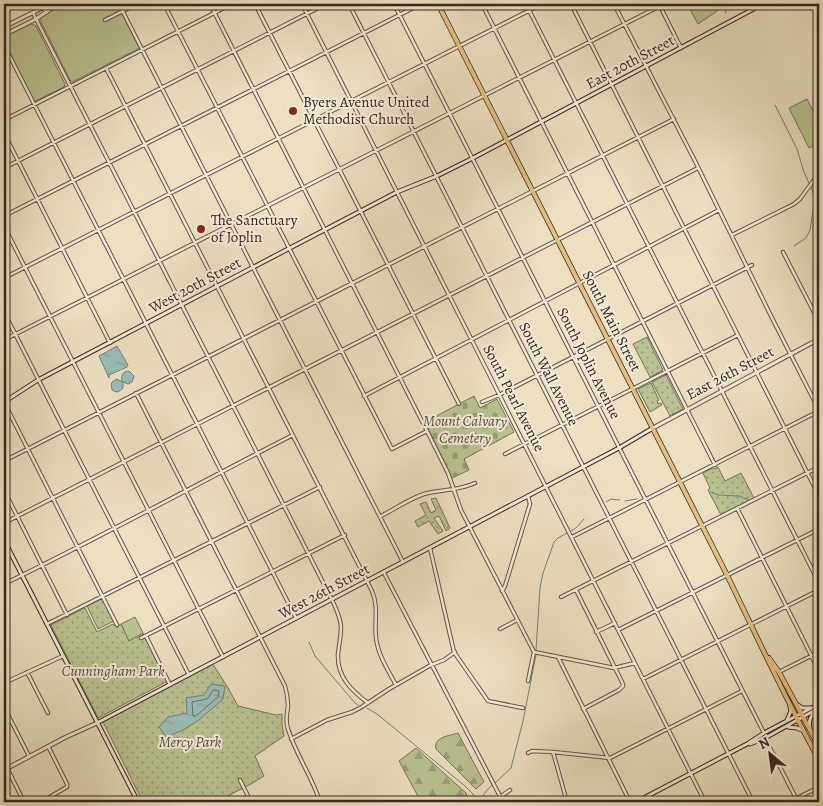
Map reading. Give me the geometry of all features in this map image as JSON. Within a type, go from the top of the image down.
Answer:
[{"type":"main road","points":[[4,27],[33,13],[42,6],[50,4]]},
{"type":"main road","points":[[4,35],[36,19],[58,4]]},
{"type":"main road","name":"South Main Street","points":[[438,4],[727,575],[790,706],[819,760]]},
{"type":"main road","name":"East 20th Street","points":[[507,139],[763,4]]},
{"type":"main road","points":[[818,4],[819,8]]},
{"type":"main road","points":[[18,20],[22,26]]},
{"type":"main road","name":"West 20th Street","points":[[4,401],[38,380],[397,192],[437,176],[507,139]]},
{"type":"main road","name":"East 26th Street","points":[[653,428],[819,339]]},
{"type":"main road","name":"West 26th Street","points":[[6,769],[260,638],[584,467],[653,428]]},
{"type":"main road","points":[[4,540],[138,802]]},
{"type":"main road","name":"South Main Street","points":[[764,650],[779,672],[819,747]]},
{"type":"main road","points":[[795,703],[800,707],[811,708]]},
{"type":"main road","points":[[783,729],[819,704]]},
{"type":"main road","points":[[785,722],[791,712],[790,706]]},
{"type":"main road","points":[[802,715],[818,709]]},
{"type":"main road","points":[[810,731],[809,723],[811,717],[818,709]]},
{"type":"main road","points":[[636,802],[729,754],[785,722],[797,718]]},
{"type":"main road","points":[[747,744],[790,727],[804,732]]},
{"type":"street","points":[[119,4],[404,562]]},
{"type":"street","points":[[105,20],[137,4]]},
{"type":"street","points":[[164,4],[392,449],[427,431]]},
{"type":"street","points":[[210,4],[400,377],[448,473],[459,505],[534,652],[528,681]]},
{"type":"street","points":[[4,120],[232,4]]},
{"type":"street","points":[[255,4],[459,404]]},
{"type":"street","name":"South Pearl Avenue","points":[[302,4],[705,802]]},
{"type":"street","points":[[4,168],[326,4]]},
{"type":"street","name":"South Wall Avenue","points":[[349,4],[753,802]]},
{"type":"street","name":"South Joplin Avenue","points":[[394,4],[764,733]]},
{"type":"street","points":[[4,216],[421,4]]},
{"type":"street","points":[[482,4],[715,465]]},
{"type":"street","points":[[526,4],[819,583]]},
{"type":"street","points":[[4,278],[542,4]]},
{"type":"street","points":[[571,4],[819,496]]},
{"type":"street","points":[[572,537],[819,411],[674,119],[614,4]]},
{"type":"street","points":[[4,340],[664,4]]},
{"type":"street","points":[[659,5],[681,48]]},
{"type":"street","points":[[42,6],[47,12]]},
{"type":"street","points":[[33,13],[332,600],[339,616],[338,659],[342,675],[350,687],[368,703]]},
{"type":"street","points":[[4,45],[296,619]]},
{"type":"street","points":[[106,68],[368,581],[376,604],[378,648],[396,685]]},
{"type":"street","points":[[4,461],[674,119]]},
{"type":"street","points":[[4,134],[110,342]]},
{"type":"street","points":[[4,523],[698,168]]},
{"type":"street","points":[[732,235],[794,204],[800,199],[819,173]]},
{"type":"street","points":[[364,396],[719,210]]},
{"type":"street","points":[[4,226],[223,657]]},
{"type":"street","points":[[783,252],[819,322]]},
{"type":"street","points":[[482,402],[643,322],[752,265]]},
{"type":"street","points":[[4,312],[189,675]]},
{"type":"street","points":[[505,454],[738,335]]},
{"type":"street","points":[[136,394],[285,686],[288,696],[287,727],[291,739],[316,788],[320,802]]},
{"type":"street","points":[[4,401],[117,624]]},
{"type":"street","points":[[4,584],[294,435]]},
{"type":"street","points":[[561,597],[819,467]]},
{"type":"street","points":[[380,517],[422,495],[466,487],[475,482]]},
{"type":"street","points":[[47,624],[320,486]]},
{"type":"street","points":[[4,490],[67,614]]},
{"type":"street","points":[[502,591],[530,504],[528,496]]},
{"type":"street","points":[[737,508],[819,671]]},
{"type":"street","points":[[618,630],[819,529]]},
{"type":"street","points":[[141,638],[345,535]]},
{"type":"street","points":[[430,548],[455,652],[488,701],[523,708]]},
{"type":"street","points":[[384,572],[503,802]]},
{"type":"street","points":[[576,590],[623,686],[583,709]]},
{"type":"street","points":[[643,679],[819,590]]},
{"type":"street","points":[[500,629],[517,620]]},
{"type":"street","points":[[596,632],[615,623]]},
{"type":"street","points":[[146,636],[170,685]]},
{"type":"street","points":[[291,739],[327,720],[352,712],[455,652]]},
{"type":"street","points":[[534,652],[614,668],[635,663]]},
{"type":"street","points":[[779,672],[819,652]]},
{"type":"street","points":[[4,684],[63,656]]},
{"type":"street","points":[[558,657],[630,802]]},
{"type":"street","points":[[27,672],[48,713]]},
{"type":"street","points":[[528,753],[532,751],[553,752],[610,758],[742,691]]},
{"type":"street","points":[[4,708],[29,756]]},
{"type":"street","points":[[765,738],[797,800]]},
{"type":"street","points":[[41,802],[67,787],[48,746]]},
{"type":"street","points":[[553,752],[568,802]]},
{"type":"street","points":[[6,769],[24,802]]},
{"type":"street","points":[[240,780],[251,802]]},
{"type":"street","points":[[789,802],[797,800],[819,787]]},
{"type":"street","points":[[500,797],[510,790]]},
{"type":"green space","points":[[59,4],[117,4],[139,47],[138,49],[72,82],[40,20],[40,18]]},
{"type":"green space","points":[[687,4],[717,4],[720,9],[698,24]]},
{"type":"green space","points":[[32,24],[36,26],[65,84],[64,87],[35,101],[4,41],[4,37],[24,26]]},
{"type":"green space","points":[[807,99],[819,123],[819,143],[809,148],[789,108]]},
{"type":"green space","points":[[647,337],[663,370],[650,377],[633,344]]},
{"type":"green space","points":[[666,375],[683,409],[670,416],[652,382]]},
{"type":"green space","points":[[651,383],[659,400],[657,401],[658,404],[661,403],[662,405],[650,412],[638,389]]},
{"type":"green space","name":"Mount Calvary Cemetery","points":[[474,396],[480,408],[497,399],[514,432],[464,459],[469,470],[452,478],[425,422]]},
{"type":"green space","points":[[718,467],[725,481],[741,473],[754,498],[721,515],[708,490],[710,488],[703,473]]},
{"type":"green space","points":[[436,498],[450,528],[446,531],[439,516],[434,518],[443,531],[438,534],[429,521],[418,527],[415,521],[426,515],[420,504],[426,502],[431,513],[436,510],[431,499]]},
{"type":"green space","points":[[102,599],[114,621],[98,629],[87,606]]},
{"type":"green space","name":"Cunningham Park","points":[[85,608],[97,632],[113,624],[116,627],[121,624],[129,640],[143,633],[168,681],[98,718],[51,625]]},
{"type":"green space","points":[[135,617],[143,633],[129,641],[121,624]]},
{"type":"green space","name":"Mercy Park","points":[[212,663],[238,706],[276,715],[282,714],[284,736],[255,756],[264,776],[216,802],[143,802],[102,720]]},
{"type":"green space","points":[[458,733],[484,782],[476,789],[436,749],[439,739]]},
{"type":"green space","points":[[416,748],[466,793],[466,802],[421,802],[399,761]]},
{"type":"water","points":[[117,346],[128,365],[109,375],[109,378],[99,356]]},
{"type":"water","points":[[129,371],[134,376],[132,382],[128,384],[123,382],[123,388],[119,391],[115,392],[112,390],[111,384],[113,381],[117,379],[122,382],[122,374]]},
{"type":"water","points":[[211,684],[225,686],[223,699],[199,720],[183,730],[166,737],[159,727],[168,717],[187,713],[186,698],[204,695]]},
{"type":"waterway","points":[[722,4],[726,13]]},
{"type":"waterway","points":[[775,105],[797,149],[809,183]]},
{"type":"waterway","points":[[794,246],[806,238],[810,230],[815,199],[811,187]]},
{"type":"waterway","points":[[711,492],[718,495],[739,496],[749,500]]},
{"type":"waterway","points":[[606,502],[611,499],[620,500]]},
{"type":"waterway","points":[[625,501],[637,499]]},
{"type":"waterway","points":[[571,531],[584,519]]},
{"type":"waterway","points":[[536,650],[540,588],[543,573],[554,542],[567,533]]},
{"type":"waterway","points":[[309,642],[315,656],[358,705]]},
{"type":"waterway","points":[[495,783],[511,768],[523,721],[536,655]]},
{"type":"waterway","points":[[367,708],[377,714],[465,786],[478,802]]},
{"type":"waterway","points":[[478,802],[492,785]]},
{"type":"place","name":"Byers Avenue United Methodist Church","points":[[293,111]]},
{"type":"place","name":"The Sanctuary of Joplin","points":[[201,229]]}]
